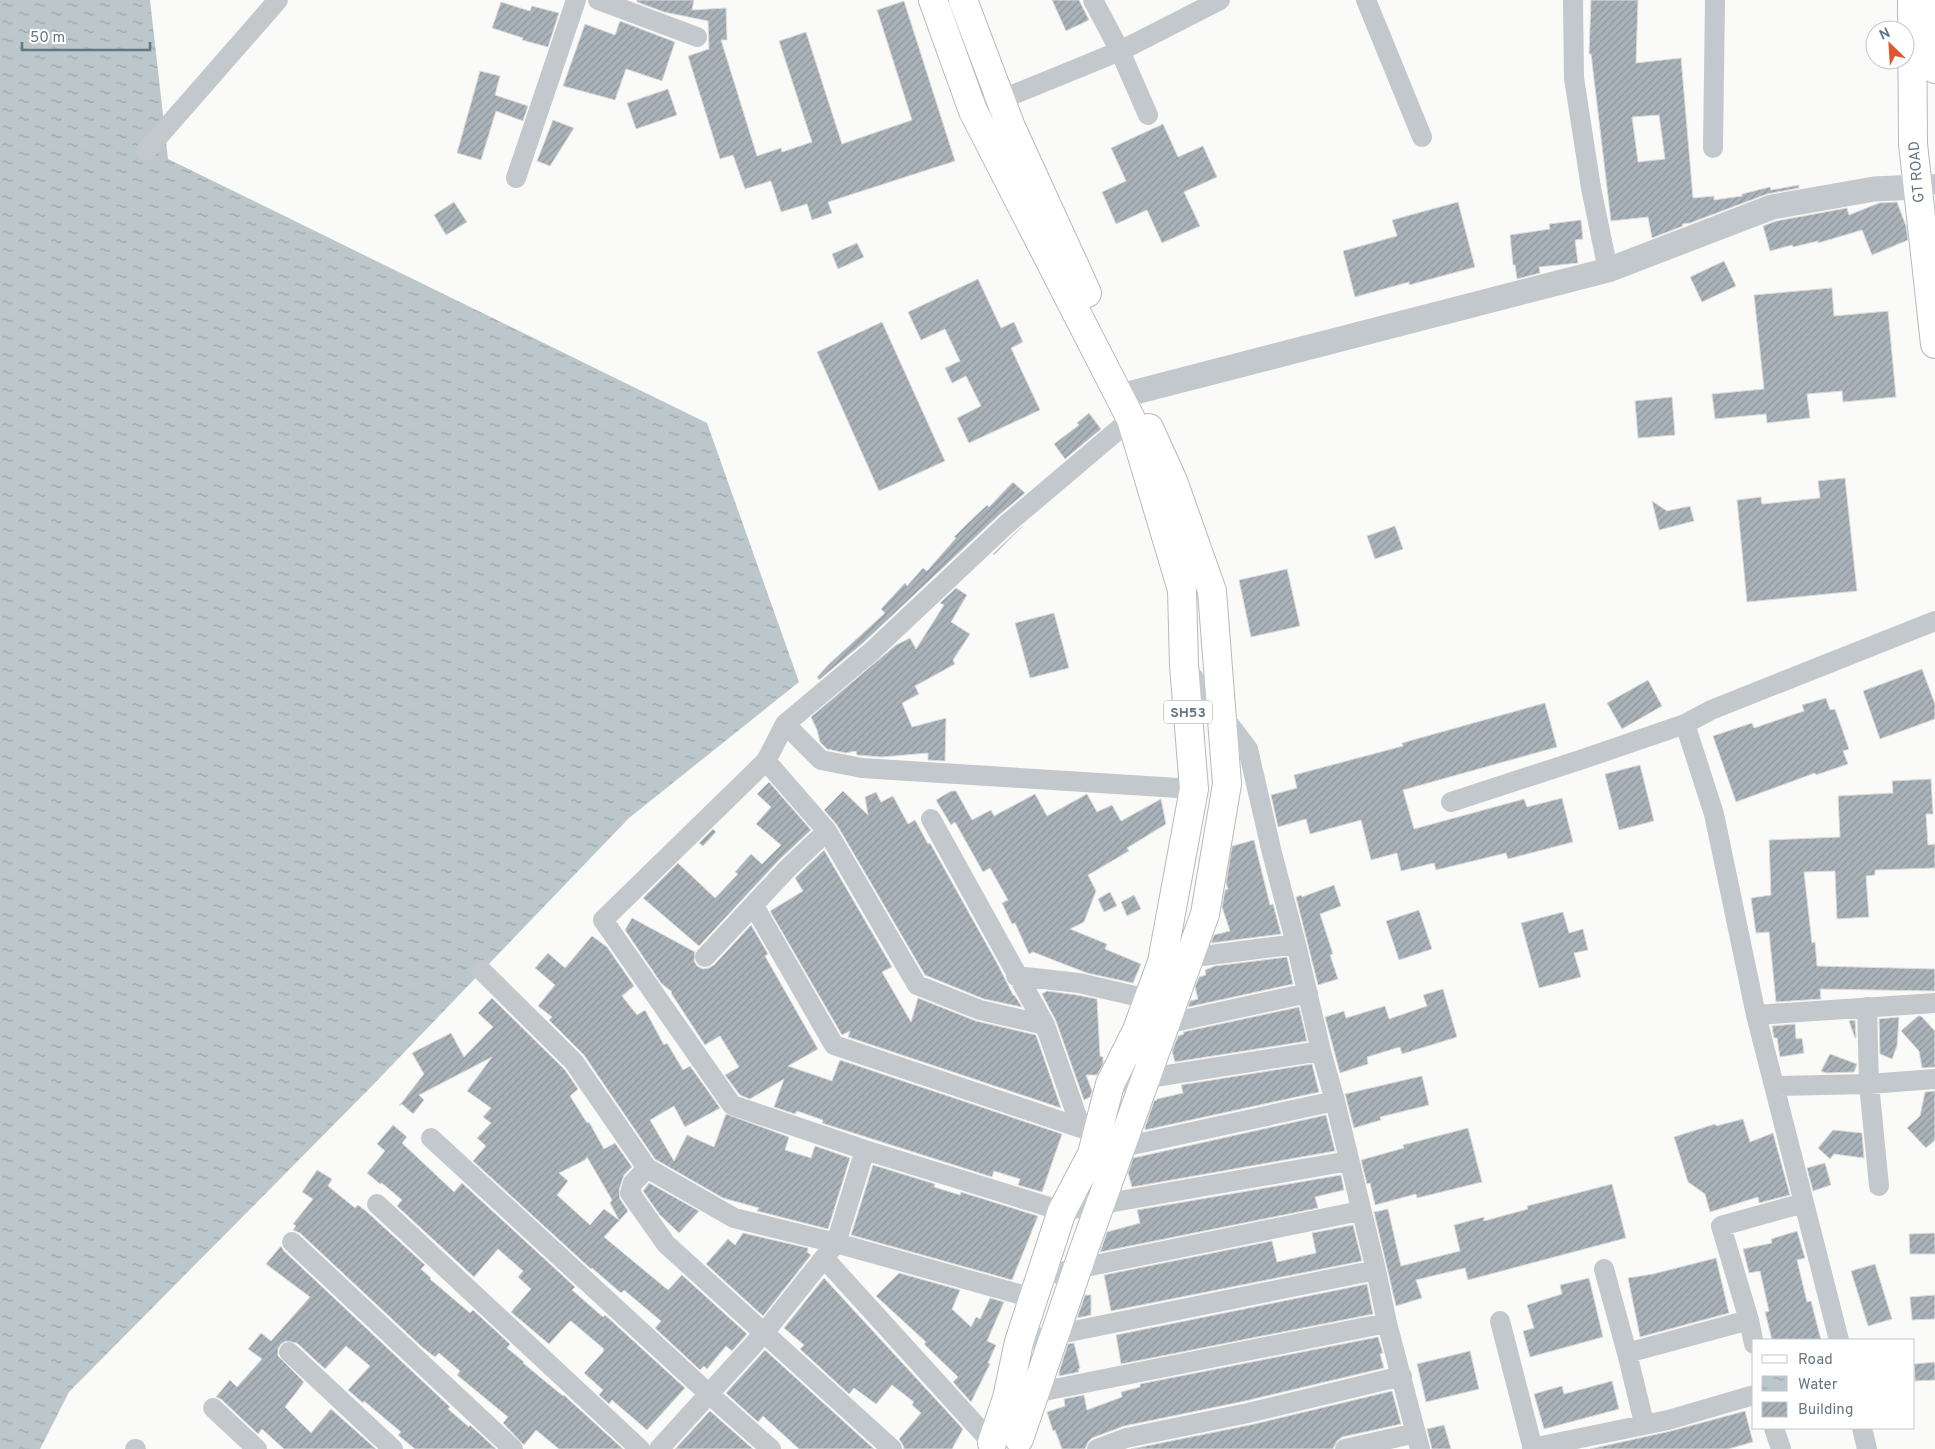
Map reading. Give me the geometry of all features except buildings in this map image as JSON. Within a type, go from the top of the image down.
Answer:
[{"type":"main road","name":"SH53","points":[[932,0],[973,112],[1128,403],[1173,481],[1212,592],[1228,784],[1205,914],[1077,1269],[1035,1392],[1007,1445]]},
{"type":"main road","name":"SH53","points":[[963,0],[1010,127],[1128,403],[1182,590],[1184,664],[1194,789],[1162,962],[1137,1030],[1110,1084],[1062,1211],[1037,1287],[1020,1342],[1007,1398],[1007,1445]]},
{"type":"main road","name":"GT ROAD","points":[[1912,0],[1913,144],[1926,185],[1935,344]]},
{"type":"main road","points":[[1930,0],[1935,69]]},
{"type":"street","points":[[146,151],[278,0]]},
{"type":"street","points":[[516,178],[576,0]]},
{"type":"street","points":[[598,0],[697,38]]},
{"type":"street","points":[[1093,0],[1120,51],[1148,115]]},
{"type":"street","points":[[973,112],[1120,51],[1220,0]]},
{"type":"street","points":[[1366,0],[1422,138]]},
{"type":"street","points":[[1574,0],[1574,78],[1591,188],[1608,270]]},
{"type":"street","points":[[1713,148],[1715,0]]},
{"type":"street","points":[[1349,1161],[1062,1211],[865,1150],[732,1105],[603,920],[766,761],[785,724],[871,652],[1007,524],[1128,403],[1608,270],[1772,207],[1874,189],[1926,185]]},
{"type":"street","points":[[1451,802],[1684,724],[1711,710],[1935,621]]},
{"type":"street","points":[[1184,664],[1248,749],[1272,853],[1376,1270],[1387,1323],[1418,1441],[1345,1449]]},
{"type":"street","points":[[785,724],[821,760],[862,768],[1194,789]]},
{"type":"street","points":[[1684,724],[1714,814],[1756,1015],[1839,1339]]},
{"type":"street","points":[[766,761],[827,831],[917,985],[980,1010],[1045,1025]]},
{"type":"street","points":[[931,819],[1016,976],[1045,1025],[1090,1138]]},
{"type":"street","points":[[705,957],[788,868],[827,831]]},
{"type":"street","points":[[754,906],[834,1045],[1090,1138],[1121,1147],[1335,1101]]},
{"type":"street","points":[[1162,962],[1296,944]]},
{"type":"street","points":[[481,970],[574,1062],[648,1168],[734,1218],[830,1250],[1037,1287],[1077,1269],[1360,1211]]},
{"type":"street","points":[[1016,976],[1079,983],[1148,999]]},
{"type":"street","points":[[1137,1030],[1308,993]]},
{"type":"street","points":[[1756,1015],[1935,1003]]},
{"type":"street","points":[[1867,1008],[1869,1084],[1878,1186]]},
{"type":"street","points":[[1110,1084],[1321,1051]]},
{"type":"street","points":[[1774,1086],[1869,1084],[1935,1079]]},
{"type":"street","points":[[431,1138],[770,1449]]},
{"type":"street","points":[[659,1449],[764,1333],[830,1250],[865,1150]]},
{"type":"street","points":[[648,1168],[633,1183],[630,1193],[666,1244],[892,1449]]},
{"type":"street","points":[[1753,1339],[1721,1226],[1804,1203]]},
{"type":"street","points":[[377,1204],[640,1449]]},
{"type":"street","points":[[292,1242],[514,1449]]},
{"type":"street","points":[[830,1250],[1007,1445]]},
{"type":"street","points":[[1604,1269],[1644,1423]]},
{"type":"street","points":[[1020,1342],[1376,1270]]},
{"type":"street","points":[[1627,1353],[1749,1320]]},
{"type":"street","points":[[1500,1321],[1533,1449],[1644,1423],[1668,1420],[1752,1396]]},
{"type":"street","points":[[1007,1398],[1387,1323]]},
{"type":"street","points":[[289,1352],[393,1449]]},
{"type":"street","points":[[1097,1449],[1126,1438],[1248,1413],[1402,1376]]},
{"type":"street","points":[[213,1408],[257,1449]]},
{"type":"street","points":[[1774,1429],[1781,1449]]},
{"type":"street","points":[[1862,1429],[1867,1449]]},
{"type":"water","points":[[0,0],[150,0],[168,159],[707,423],[799,682],[629,818],[369,1089],[69,1392],[40,1449],[0,1449]]}]
